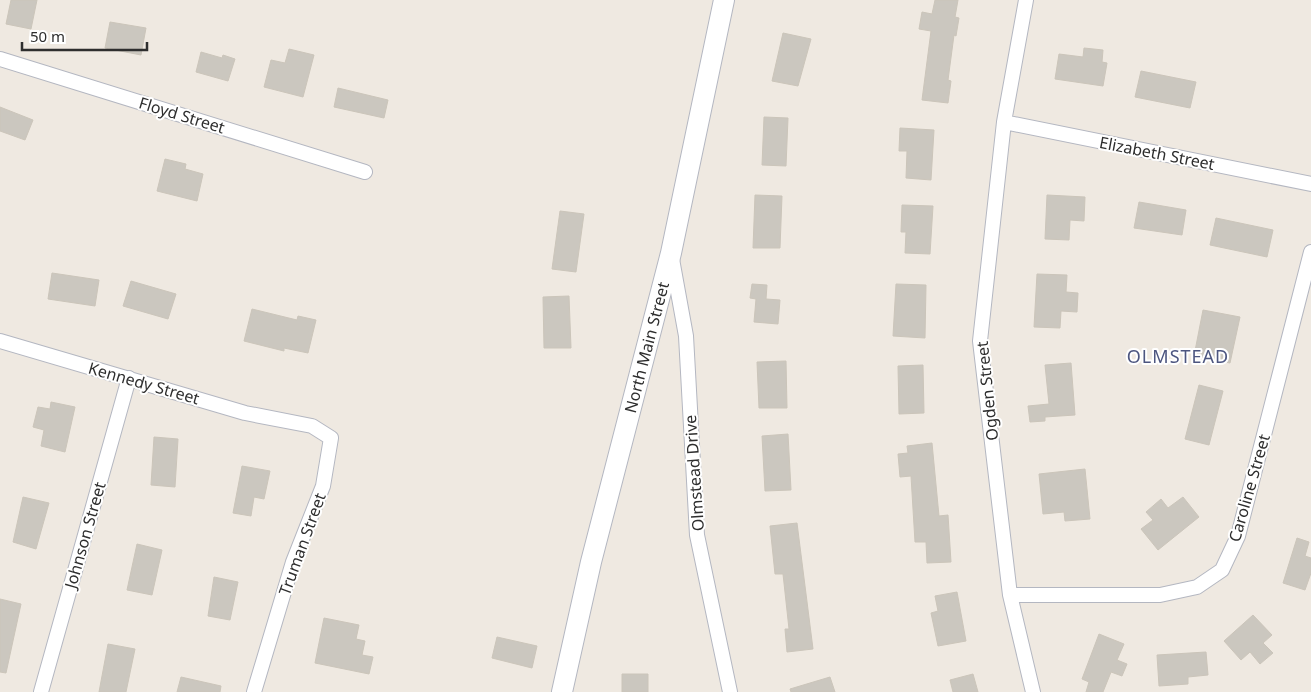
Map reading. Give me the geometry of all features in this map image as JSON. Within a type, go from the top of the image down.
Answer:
[{"type":"street","name":"North Main Street","points":[[562,692],[594,553],[671,253],[724,0]]},
{"type":"street","name":"Ogden Street","points":[[1026,0],[1004,122],[980,341],[1010,596],[1033,692]]},
{"type":"street","name":"Floyd Street","points":[[0,59],[364,172]]},
{"type":"street","name":"Elizabeth Street","points":[[1004,122],[1311,184]]},
{"type":"street","name":"Caroline Street","points":[[1010,596],[1160,595],[1197,587],[1222,570],[1238,536],[1311,252]]},
{"type":"street","name":"Olmstead Drive","points":[[671,253],[686,336],[697,535],[730,692]]},
{"type":"street","name":"Kennedy Street","points":[[0,341],[245,412],[289,421]]},
{"type":"street","name":"Johnson Street","points":[[41,692],[130,378]]},
{"type":"street","name":"Truman Street","points":[[254,692],[293,562],[323,486],[331,438],[312,426],[289,421]]},
{"type":"building","points":[[11,0],[37,0],[31,29],[6,24]]},
{"type":"building","points":[[935,0],[958,0],[955,17],[959,18],[956,36],[954,35],[948,80],[951,81],[948,103],[922,100],[931,31],[919,29],[922,12],[932,14]]},
{"type":"building","points":[[110,22],[146,28],[141,55],[105,48]]},
{"type":"building","points":[[783,33],[811,39],[798,86],[772,81]]},
{"type":"building","points":[[1084,48],[1103,50],[1102,62],[1107,63],[1103,86],[1055,79],[1059,54],[1083,57]]},
{"type":"building","points":[[289,49],[314,55],[303,97],[264,87],[271,60],[285,63]]},
{"type":"building","points":[[201,52],[222,58],[223,55],[235,59],[228,81],[196,72]]},
{"type":"building","points":[[1141,71],[1196,82],[1190,108],[1135,97]]},
{"type":"building","points":[[338,88],[388,100],[384,118],[334,107]]},
{"type":"building","points":[[0,107],[33,120],[25,140],[0,131]]},
{"type":"building","points":[[764,117],[788,118],[786,166],[762,165]]},
{"type":"building","points":[[900,128],[934,130],[931,180],[906,178],[907,151],[899,151]]},
{"type":"building","points":[[165,159],[186,164],[185,169],[203,174],[197,201],[157,191]]},
{"type":"building","points":[[755,195],[782,196],[780,248],[753,248]]},
{"type":"building","points":[[1047,195],[1085,197],[1084,221],[1070,220],[1069,240],[1045,239]]},
{"type":"building","points":[[1139,202],[1186,210],[1182,235],[1134,228]]},
{"type":"building","points":[[902,205],[933,206],[930,254],[905,253],[906,232],[901,232]]},
{"type":"building","points":[[560,211],[584,214],[576,272],[552,269]]},
{"type":"building","points":[[1216,218],[1273,230],[1267,257],[1210,245]]},
{"type":"building","points":[[52,273],[99,280],[95,306],[48,299]]},
{"type":"building","points":[[1037,274],[1067,275],[1066,292],[1078,293],[1077,312],[1061,311],[1060,328],[1034,327]]},
{"type":"building","points":[[131,281],[176,294],[168,319],[123,306]]},
{"type":"building","points":[[752,284],[767,285],[766,299],[780,300],[778,324],[754,322],[756,299],[750,298]]},
{"type":"building","points":[[896,284],[926,285],[925,338],[893,336]]},
{"type":"building","points":[[569,296],[571,348],[544,348],[543,297]]},
{"type":"building","points":[[252,309],[297,320],[298,316],[316,320],[308,353],[284,348],[284,351],[244,341]]},
{"type":"building","points":[[1203,310],[1240,317],[1230,363],[1194,356]]},
{"type":"building","points":[[786,361],[787,408],[759,408],[757,362]]},
{"type":"building","points":[[1071,363],[1075,415],[1045,417],[1045,421],[1030,422],[1028,406],[1049,404],[1045,365]]},
{"type":"building","points":[[923,365],[924,413],[899,414],[898,366]]},
{"type":"building","points":[[1199,385],[1223,391],[1209,445],[1185,439]]},
{"type":"building","points":[[51,402],[75,407],[65,452],[41,446],[44,430],[33,427],[38,407],[50,409]]},
{"type":"building","points":[[788,434],[791,490],[765,491],[762,436]]},
{"type":"building","points":[[154,437],[178,439],[175,487],[151,485]]},
{"type":"building","points":[[932,443],[939,516],[948,515],[951,562],[927,563],[926,542],[915,542],[911,476],[900,477],[898,454],[908,453],[907,446]]},
{"type":"building","points":[[242,466],[270,471],[264,499],[254,497],[251,516],[233,513]]},
{"type":"building","points":[[1085,469],[1090,519],[1065,521],[1064,512],[1043,514],[1039,474]]},
{"type":"building","points":[[23,497],[49,503],[36,549],[13,542]]},
{"type":"building","points":[[1183,497],[1199,517],[1158,550],[1141,529],[1153,520],[1146,512],[1161,499],[1168,508]]},
{"type":"building","points":[[797,523],[813,649],[787,652],[785,629],[789,629],[783,574],[775,574],[770,526]]},
{"type":"building","points":[[1297,538],[1309,542],[1305,556],[1311,558],[1311,573],[1305,590],[1283,583]]},
{"type":"building","points":[[137,544],[162,550],[152,595],[127,590]]},
{"type":"building","points":[[214,577],[238,582],[230,620],[208,616]]},
{"type":"building","points":[[957,592],[966,641],[938,646],[931,613],[938,611],[935,596]]},
{"type":"building","points":[[0,599],[21,604],[6,673],[0,672]]},
{"type":"building","points":[[1253,615],[1272,635],[1263,643],[1273,653],[1260,664],[1250,652],[1241,660],[1224,641]]},
{"type":"building","points":[[324,618],[359,625],[356,639],[365,641],[362,655],[373,657],[369,674],[315,663]]},
{"type":"building","points":[[1099,634],[1124,644],[1117,660],[1127,664],[1122,676],[1111,672],[1103,692],[1086,692],[1089,682],[1082,679]]},
{"type":"building","points":[[497,637],[537,646],[532,668],[492,658]]},
{"type":"building","points":[[108,644],[135,649],[126,692],[99,692]]},
{"type":"building","points":[[1206,652],[1208,675],[1188,677],[1188,684],[1159,686],[1157,655]]},
{"type":"building","points":[[622,674],[648,674],[648,692],[622,692]]},
{"type":"building","points":[[973,674],[978,692],[953,692],[950,680]]},
{"type":"building","points":[[181,677],[221,686],[220,692],[177,692]]},
{"type":"building","points":[[830,677],[835,692],[791,692],[790,689]]},
{"type":"district","name":"OLMSTEAD","points":[[1178,357]]}]
